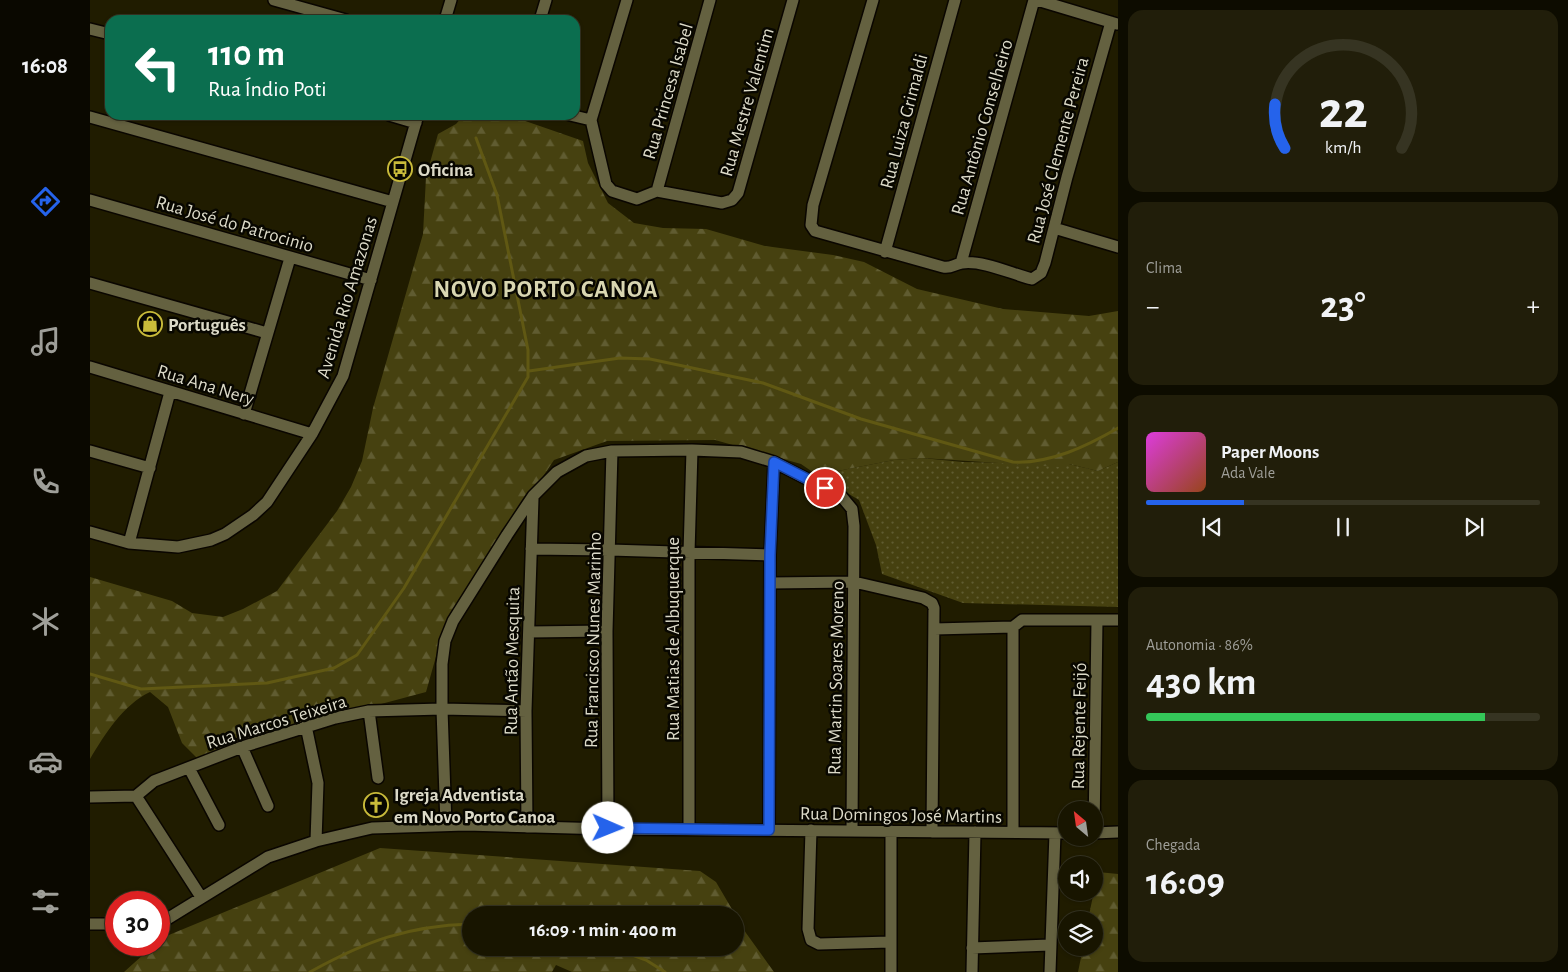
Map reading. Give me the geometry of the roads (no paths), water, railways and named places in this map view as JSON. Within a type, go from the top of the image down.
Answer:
[{"type":"street","points":[[274,0],[328,15]]},
{"type":"street","points":[[446,15],[451,0]]},
{"type":"street","points":[[542,15],[546,0]]},
{"type":"street","points":[[627,0],[591,120],[604,179],[608,188],[637,199],[657,192]]},
{"type":"street","name":"Rua Princesa Isabel","points":[[657,192],[710,0]]},
{"type":"street","name":"Rua Mestre Valentim","points":[[657,192],[722,203],[732,200],[738,193],[793,0]]},
{"type":"street","points":[[873,0],[813,205],[811,225],[815,231],[945,268],[961,263]]},
{"type":"street","name":"Rua Luiza Grimaldi","points":[[885,252],[955,0]]},
{"type":"street","points":[[1036,0],[1114,23]]},
{"type":"street","name":"Rua Antônio Conselheiro","points":[[961,263],[1036,0]]},
{"type":"street","name":"Rua José Clemente Pereira","points":[[961,263],[988,266],[1029,278],[1036,278],[1041,273],[1114,23]]},
{"type":"street","points":[[90,29],[105,33]]},
{"type":"street","points":[[90,117],[393,202]]},
{"type":"street","points":[[580,117],[591,120]]},
{"type":"street","name":"Avenida Rio Amazonas","points":[[90,532],[129,543],[178,547],[211,540],[240,526],[267,502],[312,434],[343,376],[417,120]]},
{"type":"street","name":"Rua José do Patrocinio","points":[[90,200],[371,280]]},
{"type":"street","points":[[1054,228],[1118,247]]},
{"type":"street","points":[[244,414],[290,258]]},
{"type":"street","points":[[90,283],[267,334]]},
{"type":"street","name":"Rua Ana Nery","points":[[90,367],[312,434]]},
{"type":"street","points":[[129,543],[170,392]]},
{"type":"street","name":"Rua Martin Soares Moreno","points":[[446,825],[442,709],[443,652],[454,621],[533,496],[557,472],[586,456],[612,451],[692,450],[741,452],[774,462],[842,497],[852,509],[854,526],[852,831]]},
{"type":"street","name":"Rua Matias de Albuquerque","points":[[689,829],[692,450]]},
{"type":"street","points":[[90,451],[150,468]]},
{"type":"street","name":"Rua Francisco Nunes Marinho","points":[[608,828],[607,631],[612,451]]},
{"type":"street","points":[[769,830],[770,555],[774,462]]},
{"type":"street","name":"Rua Antão Mesquita","points":[[528,826],[526,711],[533,496]]},
{"type":"street","points":[[531,550],[610,550],[770,555]]},
{"type":"street","points":[[770,583],[854,582],[923,598],[932,604],[934,608],[932,832]]},
{"type":"street","points":[[934,630],[1013,627],[1022,620],[1118,620]]},
{"type":"street","name":"Rua Rejente Feijó","points":[[1094,801],[1097,620]]},
{"type":"street","points":[[1013,627],[1013,832]]},
{"type":"street","points":[[529,632],[607,631]]},
{"type":"street","name":"Rua Marcos Teixeira","points":[[136,796],[154,781],[242,747],[306,726],[368,711],[442,709],[526,711]]},
{"type":"street","points":[[368,711],[378,778]]},
{"type":"street","points":[[306,726],[318,783],[316,841]]},
{"type":"street","points":[[242,747],[268,806]]},
{"type":"street","points":[[189,768],[219,825]]},
{"type":"street","points":[[90,798],[136,796],[201,897]]},
{"type":"street","name":"Rua Domingos José Martins","points":[[170,919],[201,897],[268,857],[316,841],[372,828],[446,825],[1058,833]]},
{"type":"street","points":[[811,830],[808,929],[811,940],[819,944],[890,942]]},
{"type":"street","points":[[891,831],[891,972]]},
{"type":"street","points":[[972,972],[975,832]]},
{"type":"street","points":[[1103,833],[1118,832]]},
{"type":"street","points":[[1050,972],[1050,944],[1060,846]]},
{"type":"street","points":[[90,924],[105,924]]},
{"type":"street","points":[[972,948],[1050,944]]},
{"type":"waterway","points":[[90,674],[141,689],[267,683],[334,668],[357,655],[404,588],[528,377],[528,350],[497,195],[476,138]]},
{"type":"waterway","points":[[529,371],[620,358],[650,359],[763,383],[861,419],[1013,462],[1027,462],[1054,457],[1081,447],[1118,428]]},
{"type":"waterway","points":[[310,972],[350,952],[388,937],[427,928],[462,924]]},
{"type":"waterway","points":[[635,956],[646,960],[665,972]]},
{"type":"place","name":"Oficina","points":[[400,169]]},
{"type":"place","name":"Português","points":[[150,324]]},
{"type":"place","name":"Igreja Adventista em Novo Porto Canoa","points":[[376,805]]},
{"type":"district","name":"NOVO PORTO CANOA","points":[[546,289]]}]
